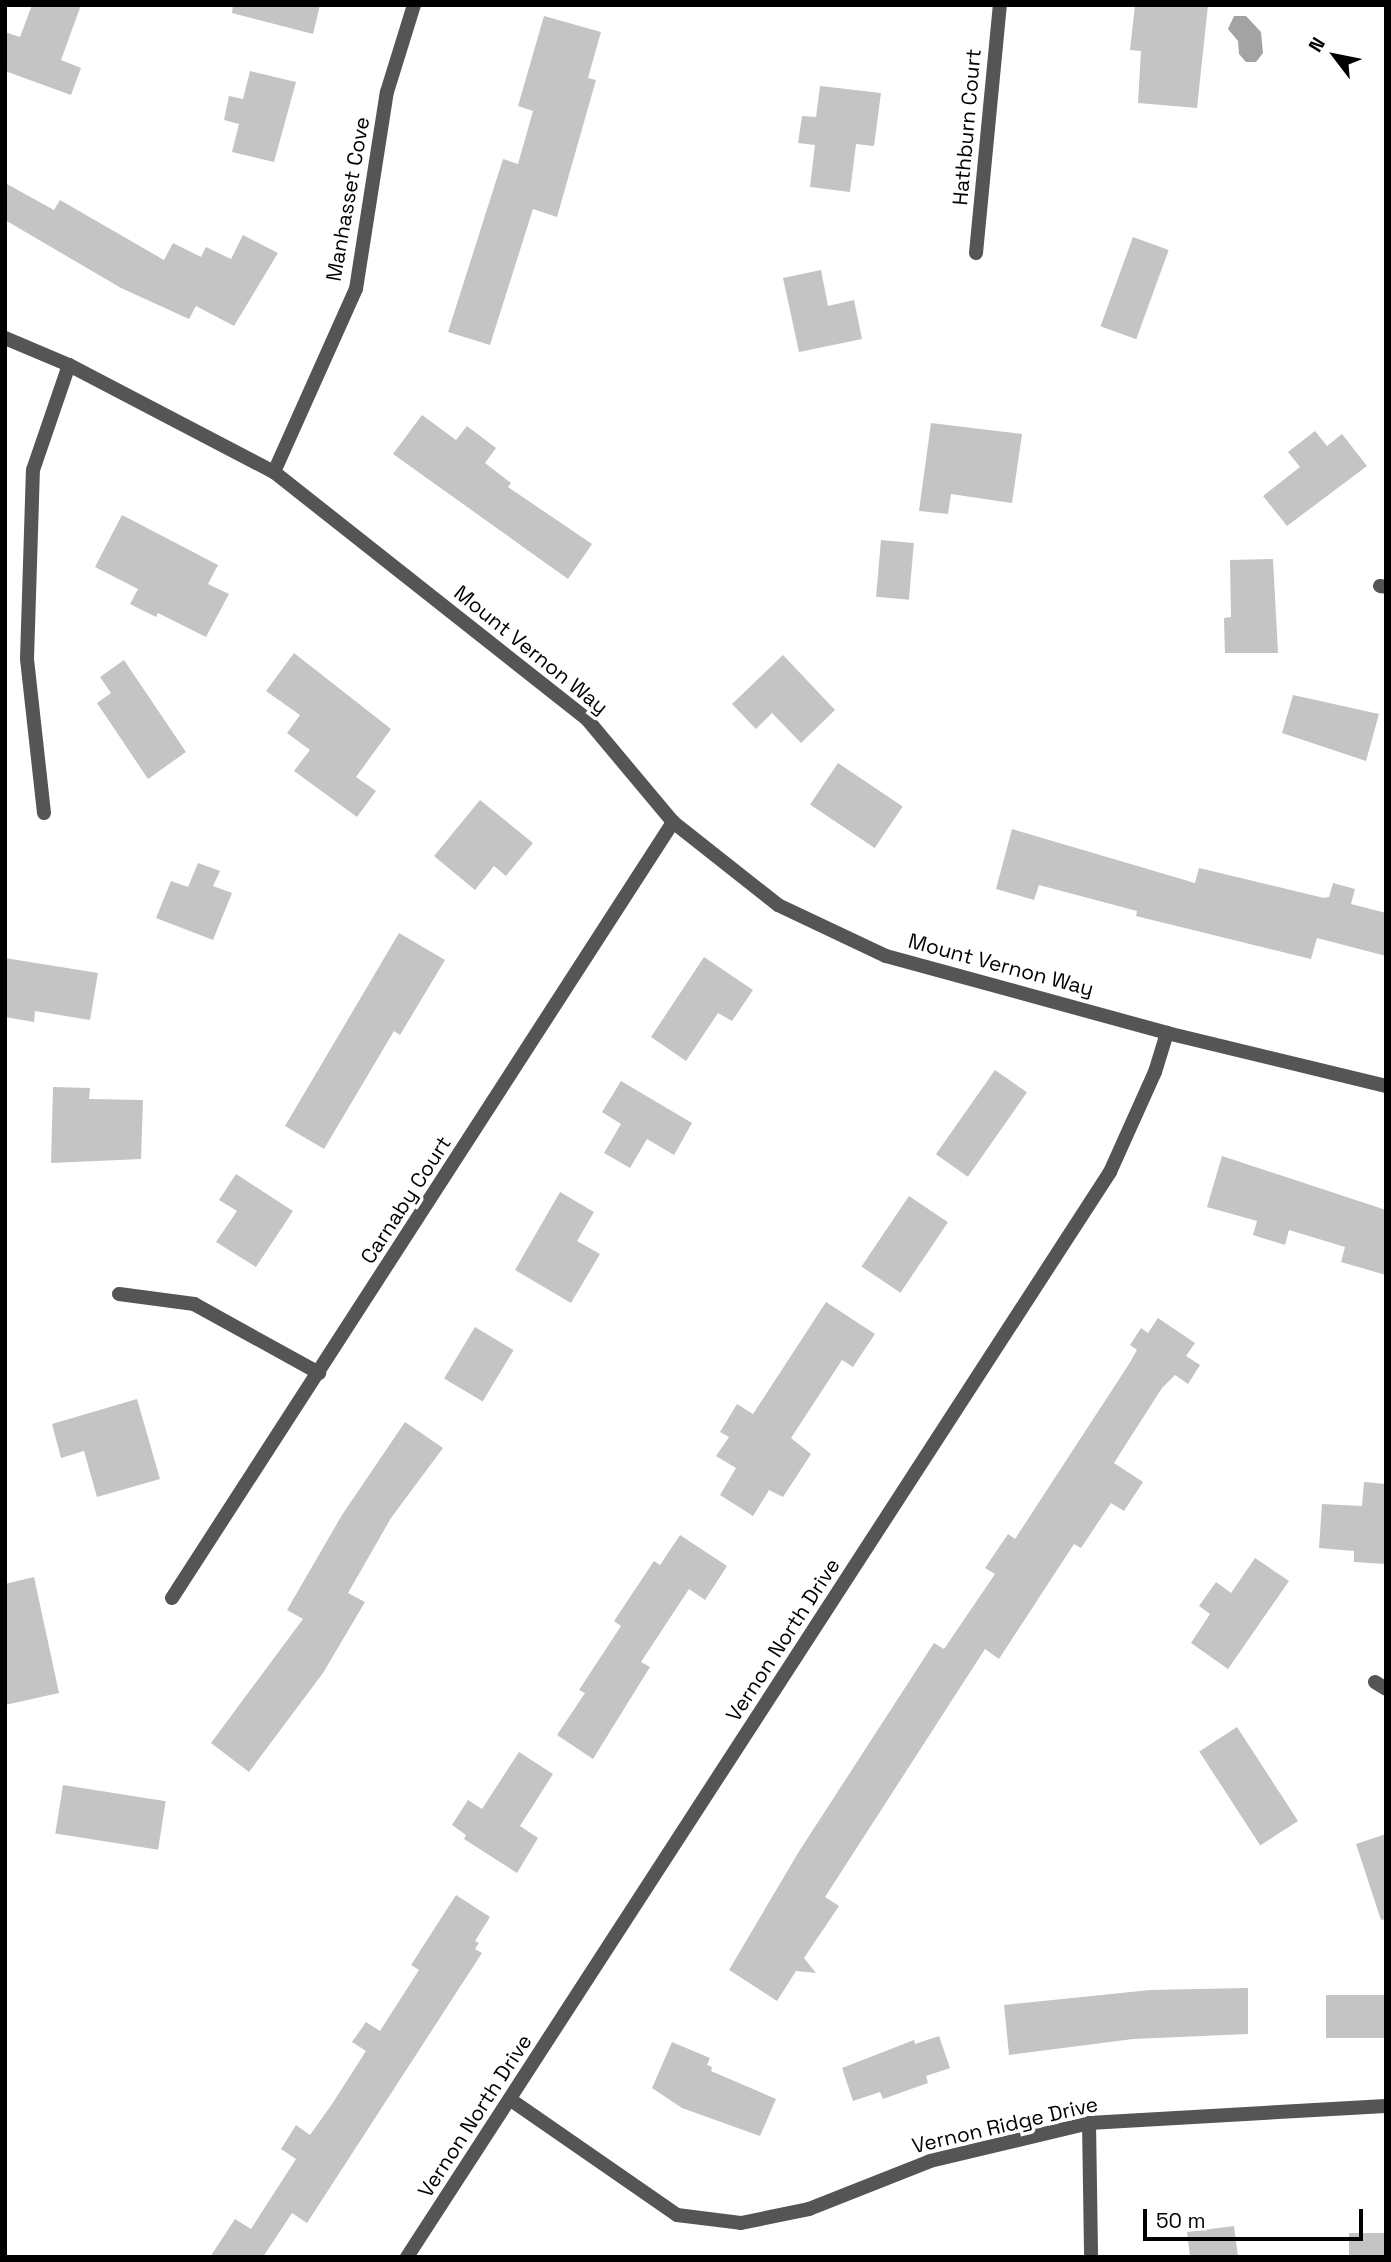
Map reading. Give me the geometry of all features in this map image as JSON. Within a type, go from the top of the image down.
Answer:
[{"type":"street","name":"Manhasset Cove","points":[[275,472],[356,289],[387,92],[414,5]]},
{"type":"street","name":"Hathburn Court","points":[[976,253],[1000,5]]},
{"type":"street","name":"Mount Vernon Way","points":[[5,338],[69,365],[275,472],[586,718],[673,822],[778,905],[886,956],[1167,1033],[1386,1086]]},
{"type":"street","points":[[44,813],[27,659],[33,470],[69,365]]},
{"type":"street","name":"Carnaby Court","points":[[172,1598],[673,822]]},
{"type":"street","name":"Vernon North Drive","points":[[407,2257],[1110,1172],[1155,1072],[1167,1033]]},
{"type":"street","points":[[119,1294],[194,1304],[319,1373]]},
{"type":"street","name":"Vernon Ridge Drive","points":[[511,2100],[677,2215],[741,2223],[809,2209],[930,2161],[1089,2123],[1386,2106]]},
{"type":"street","points":[[1089,2123],[1091,2257]]},
{"type":"shaded area","points":[[1234,16],[1246,16],[1261,32],[1263,53],[1256,62],[1246,62],[1239,54],[1238,41],[1228,29]]},
{"type":"building","points":[[32,5],[81,5],[61,60],[81,68],[71,95],[5,71],[5,32],[20,37]]},
{"type":"building","points":[[233,5],[320,5],[313,34],[232,13]]},
{"type":"building","points":[[1135,5],[1208,5],[1197,108],[1138,103],[1141,51],[1130,50]]},
{"type":"building","points":[[544,16],[601,32],[588,78],[596,80],[557,217],[533,209],[490,345],[448,332],[503,159],[518,164],[533,111],[518,106]]},
{"type":"building","points":[[250,71],[296,82],[274,162],[232,152],[239,124],[224,120],[229,96],[243,99]]},
{"type":"building","points":[[820,86],[881,93],[874,146],[856,144],[850,192],[810,187],[815,145],[798,143],[802,116],[816,117]]},
{"type":"building","points":[[5,183],[54,210],[60,200],[164,260],[173,243],[201,257],[206,247],[231,259],[243,235],[278,253],[234,326],[196,306],[189,319],[121,288],[5,220]]},
{"type":"building","points":[[1133,237],[1169,250],[1136,339],[1101,326]]},
{"type":"building","points":[[821,270],[828,306],[854,300],[862,339],[799,352],[783,278]]},
{"type":"building","points":[[422,415],[456,440],[467,426],[496,448],[485,463],[511,483],[508,487],[592,544],[568,579],[393,454]]},
{"type":"building","points":[[931,423],[1022,434],[1012,503],[951,494],[948,514],[919,511]]},
{"type":"building","points":[[1315,431],[1327,446],[1342,434],[1367,466],[1287,526],[1263,496],[1300,467],[1288,452]]},
{"type":"building","points":[[122,515],[218,565],[208,584],[229,594],[206,637],[158,613],[156,617],[130,604],[138,589],[95,567]]},
{"type":"building","points":[[881,540],[914,543],[909,600],[876,597]]},
{"type":"building","points":[[1273,559],[1278,653],[1225,653],[1224,618],[1231,617],[1230,560]]},
{"type":"building","points":[[294,653],[391,729],[356,777],[376,791],[357,817],[294,771],[310,750],[287,733],[300,715],[266,691]]},
{"type":"building","points":[[783,655],[835,710],[801,743],[772,713],[756,729],[732,704]]},
{"type":"building","points":[[124,660],[186,752],[148,779],[97,703],[111,693],[100,677]]},
{"type":"building","points":[[1293,695],[1379,714],[1366,761],[1282,733]]},
{"type":"building","points":[[838,763],[903,807],[875,848],[810,804]]},
{"type":"building","points":[[480,800],[533,843],[506,876],[494,866],[475,890],[434,856]]},
{"type":"building","points":[[1012,829],[1195,883],[1199,868],[1324,898],[1329,897],[1333,883],[1355,889],[1351,904],[1386,913],[1386,956],[1317,938],[1311,959],[1136,916],[1137,911],[1039,885],[1034,900],[996,889]]},
{"type":"building","points":[[198,863],[220,871],[213,886],[232,893],[213,940],[156,918],[171,881],[188,887]]},
{"type":"building","points":[[399,933],[445,960],[400,1035],[394,1031],[324,1149],[285,1126]]},
{"type":"building","points":[[704,957],[753,990],[732,1021],[718,1013],[686,1061],[651,1037]]},
{"type":"building","points":[[5,958],[98,973],[90,1020],[35,1011],[34,1022],[5,1017]]},
{"type":"building","points":[[995,1070],[1027,1092],[968,1177],[936,1154]]},
{"type":"building","points":[[621,1081],[692,1123],[674,1155],[647,1139],[630,1168],[604,1153],[621,1124],[602,1112]]},
{"type":"building","points":[[53,1087],[90,1088],[89,1099],[143,1100],[141,1159],[51,1163]]},
{"type":"building","points":[[1222,1156],[1386,1210],[1386,1275],[1341,1262],[1345,1247],[1289,1230],[1285,1245],[1253,1235],[1257,1221],[1207,1207]]},
{"type":"building","points":[[236,1174],[293,1211],[256,1267],[216,1242],[237,1211],[219,1200]]},
{"type":"building","points":[[560,1192],[594,1212],[577,1241],[600,1254],[571,1303],[515,1270]]},
{"type":"building","points":[[909,1196],[948,1222],[900,1293],[861,1266]]},
{"type":"building","points":[[826,1302],[875,1334],[853,1367],[842,1360],[791,1438],[811,1454],[783,1497],[769,1490],[753,1516],[720,1495],[736,1468],[716,1456],[729,1437],[720,1432],[737,1404],[753,1414]]},
{"type":"building","points":[[1158,1318],[1195,1343],[1186,1356],[1200,1365],[1188,1384],[1175,1375],[1162,1388],[1114,1463],[1143,1482],[1124,1511],[1111,1503],[1081,1548],[1074,1544],[999,1659],[985,1649],[825,1897],[839,1906],[804,1958],[816,1973],[796,1971],[777,2001],[729,1970],[798,1853],[934,1643],[944,1649],[995,1574],[985,1568],[1008,1534],[1015,1539],[1129,1364],[1137,1350],[1130,1345],[1141,1328],[1148,1333]]},
{"type":"building","points":[[475,1327],[514,1350],[483,1402],[444,1378]]},
{"type":"building","points":[[137,1399],[160,1479],[97,1497],[84,1451],[61,1458],[52,1424]]},
{"type":"building","points":[[405,1422],[443,1448],[391,1518],[348,1593],[365,1602],[323,1673],[249,1772],[211,1743],[303,1619],[287,1610],[342,1515]]},
{"type":"building","points":[[1364,1482],[1386,1484],[1386,1564],[1354,1562],[1354,1551],[1319,1548],[1322,1504],[1362,1506]]},
{"type":"building","points":[[680,1535],[727,1566],[705,1600],[689,1589],[641,1662],[650,1667],[593,1759],[557,1735],[585,1693],[579,1690],[621,1626],[614,1621],[654,1561],[660,1565]]},
{"type":"building","points":[[1255,1558],[1289,1581],[1228,1669],[1191,1643],[1210,1614],[1199,1606],[1216,1582],[1231,1593]]},
{"type":"building","points":[[34,1577],[59,1693],[5,1705],[5,1584]]},
{"type":"building","points":[[1237,1727],[1298,1821],[1260,1845],[1199,1752]]},
{"type":"building","points":[[519,1752],[553,1774],[520,1826],[538,1838],[517,1873],[464,1839],[466,1835],[452,1825],[468,1800],[482,1809]]},
{"type":"building","points":[[63,1785],[166,1801],[158,1850],[55,1833]]},
{"type":"building","points":[[1386,1834],[1386,1919],[1381,1920],[1356,1844]]},
{"type":"building","points":[[456,1895],[490,1917],[475,1941],[479,1943],[475,1949],[482,1953],[307,2223],[292,2213],[263,2257],[210,2257],[235,2219],[251,2229],[296,2159],[281,2149],[296,2125],[310,2135],[332,2104],[366,2051],[352,2042],[366,2022],[380,2031],[419,1970],[411,1965]]},
{"type":"building","points":[[1248,1988],[1248,2034],[1133,2039],[1009,2055],[1004,2005],[1150,1990]]},
{"type":"building","points":[[1326,1995],[1386,1995],[1386,2038],[1326,2038]]},
{"type":"building","points":[[939,2036],[950,2068],[926,2076],[928,2083],[883,2099],[880,2092],[853,2101],[842,2068],[914,2040],[915,2044]]},
{"type":"building","points":[[672,2042],[710,2058],[707,2065],[712,2067],[711,2071],[776,2099],[760,2136],[682,2108],[652,2088]]},
{"type":"building","points":[[1234,2226],[1238,2257],[1190,2257],[1187,2232]]},
{"type":"building","points":[[1349,2233],[1386,2233],[1386,2257],[1349,2257]]}]
